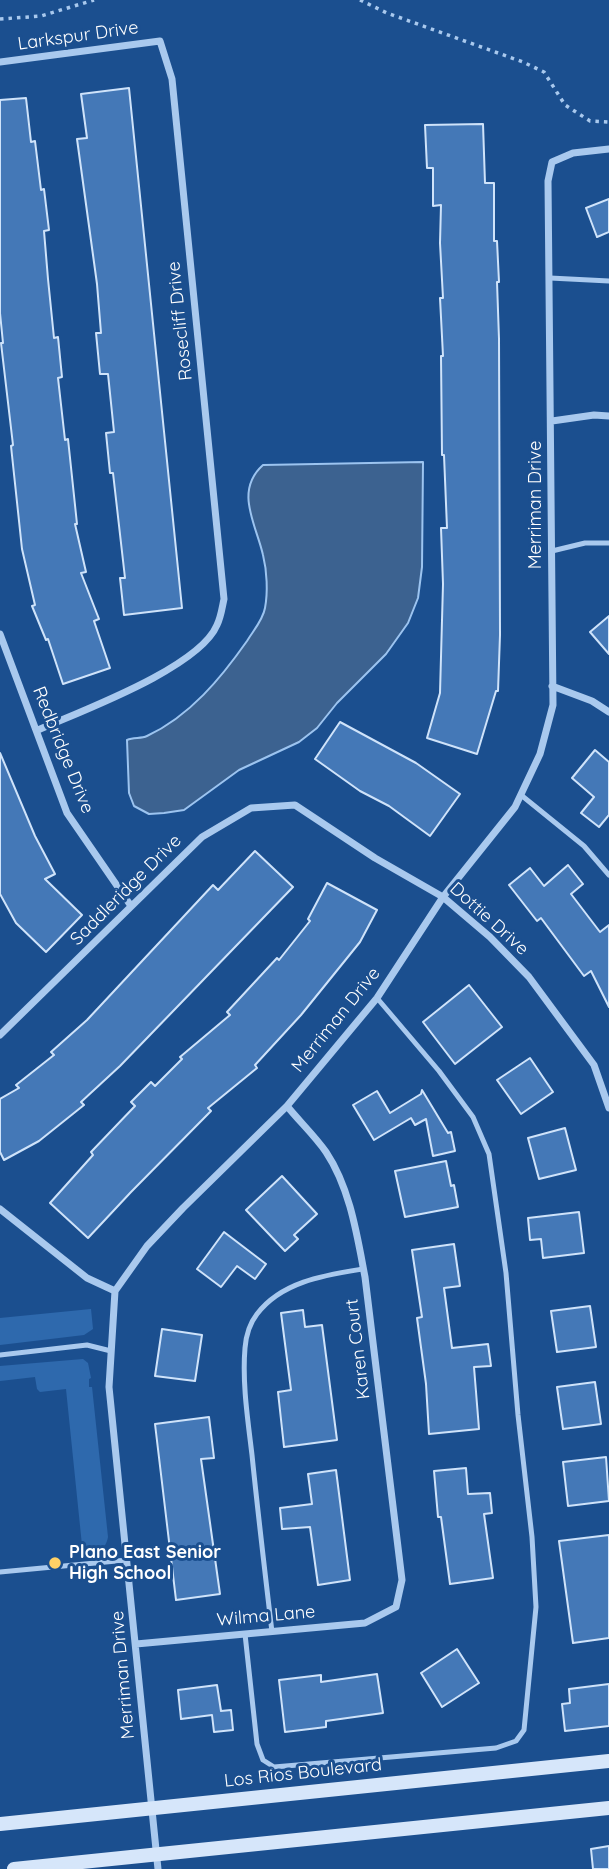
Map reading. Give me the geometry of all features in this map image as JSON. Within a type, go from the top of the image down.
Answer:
[{"type":"main road","name":"Los Rios Boulevard","points":[[0,1824],[609,1761]]},
{"type":"main road","points":[[13,1869],[157,1862],[609,1808]]},
{"type":"street","name":"Larkspur Drive","points":[[0,62],[160,41]]},
{"type":"street","name":"Rosecliff Drive","points":[[38,730],[144,683],[189,658],[217,627],[224,599],[172,79],[160,41]]},
{"type":"street","name":"Merriman Drive","points":[[157,1862],[109,1387],[116,1291],[147,1246],[287,1106],[377,998],[443,897],[515,807],[540,754],[553,705],[548,181],[552,162],[573,153],[609,149]]},
{"type":"street","points":[[552,421],[594,415],[609,416]]},
{"type":"street","name":"Redbridge Drive","points":[[0,634],[67,813],[131,906]]},
{"type":"street","points":[[552,686],[592,701],[609,712]]},
{"type":"street","name":"Saddleridge Drive","points":[[0,1035],[202,837],[251,808],[295,805]]},
{"type":"street","name":"Dottie Drive","points":[[295,805],[375,858],[443,897],[490,937],[529,977],[593,1065],[609,1108]]},
{"type":"street","name":"Karen Court","points":[[287,1106],[326,1152],[343,1186],[356,1230],[402,1580],[396,1607]]},
{"type":"street","points":[[0,1209],[87,1278],[116,1291]]},
{"type":"street","name":"Wilma Lane","points":[[136,1644],[365,1623],[396,1607]]},
{"type":"lane","points":[[550,278],[609,281]]},
{"type":"lane","points":[[552,551],[584,543],[609,543]]},
{"type":"lane","points":[[521,795],[584,846],[609,875]]},
{"type":"lane","points":[[245,1634],[257,1744],[263,1760],[274,1768],[496,1748],[516,1741],[524,1730],[536,1607],[506,1273],[489,1154],[473,1118],[439,1070],[377,998]]},
{"type":"lane","points":[[272,1632],[246,1390],[245,1348],[248,1330],[258,1313],[293,1285],[363,1269]]},
{"type":"lane","points":[[0,1355],[87,1345],[111,1351]]},
{"type":"lane","points":[[0,1572],[127,1560]]},
{"type":"path","points":[[0,19],[41,16],[94,0]]},
{"type":"path","points":[[360,0],[387,13],[544,72],[565,106],[590,121],[609,122]]},
{"type":"shaded area","points":[[423,462],[422,567],[418,598],[408,623],[386,654],[337,703],[317,728],[299,742],[239,770],[184,810],[149,814],[134,806],[129,793],[127,740],[147,736],[163,728],[191,707],[226,669],[264,612],[267,582],[248,497],[254,475],[263,465]]},
{"type":"shaded area","points":[[91,1309],[93,1329],[84,1335],[0,1345],[0,1318]]},
{"type":"shaded area","points":[[83,1359],[88,1363],[91,1378],[89,1387],[92,1387],[108,1537],[102,1549],[83,1555],[66,1389],[40,1392],[35,1377],[0,1381],[0,1366]]},
{"type":"building","points":[[129,88],[182,608],[124,615],[120,578],[125,578],[106,433],[114,432],[108,374],[100,374],[96,333],[101,333],[97,284],[77,139],[87,138],[81,94]]},
{"type":"building","points":[[26,98],[31,142],[35,141],[49,230],[44,231],[48,279],[54,338],[58,337],[62,377],[58,378],[65,440],[68,439],[75,524],[86,572],[81,573],[99,619],[94,621],[110,668],[63,684],[48,639],[46,640],[32,606],[35,605],[22,549],[1,343],[0,100]]},
{"type":"building","points":[[483,124],[485,183],[494,183],[494,241],[497,241],[499,282],[500,635],[498,691],[477,754],[427,738],[440,693],[443,584],[441,528],[447,528],[442,455],[441,205],[433,206],[433,168],[427,168],[425,125]]},
{"type":"building","points":[[609,199],[609,232],[597,237],[586,208]]},
{"type":"building","points":[[609,616],[609,654],[590,632]]},
{"type":"building","points":[[340,722],[416,763],[460,794],[430,836],[389,806],[360,791],[315,759]]},
{"type":"building","points":[[595,750],[609,762],[609,815],[599,827],[581,813],[594,797],[572,778]]},
{"type":"building","points":[[0,753],[35,836],[55,874],[45,879],[82,915],[46,952],[16,923],[0,894]]},
{"type":"building","points":[[255,851],[293,887],[120,1066],[81,1102],[84,1105],[39,1141],[4,1160],[0,1152],[0,1099],[19,1088],[16,1085],[54,1055],[51,1052],[87,1020],[213,885],[218,890]]},
{"type":"building","points":[[568,865],[583,884],[571,894],[600,932],[609,925],[609,1007],[591,971],[584,976],[541,918],[537,921],[509,885],[530,868],[544,886]]},
{"type":"building","points":[[327,883],[377,910],[360,942],[301,1015],[255,1065],[257,1068],[208,1108],[211,1111],[88,1238],[50,1203],[93,1155],[91,1152],[135,1106],[131,1102],[151,1082],[155,1086],[182,1059],[180,1057],[230,1015],[227,1012],[277,958],[279,960],[310,921],[308,919]]},
{"type":"building","points":[[469,985],[502,1027],[455,1064],[423,1022]]},
{"type":"building","points":[[530,1058],[553,1092],[521,1114],[497,1080]]},
{"type":"building","points":[[422,1090],[448,1133],[451,1132],[455,1151],[433,1156],[426,1119],[415,1125],[411,1118],[374,1140],[353,1105],[377,1091],[390,1113],[421,1094]]},
{"type":"building","points":[[565,1128],[576,1170],[539,1179],[528,1138]]},
{"type":"building","points":[[446,1161],[458,1207],[405,1217],[395,1171]]},
{"type":"building","points":[[282,1176],[317,1214],[294,1235],[298,1239],[285,1251],[246,1210]]},
{"type":"building","points":[[579,1212],[584,1253],[543,1258],[541,1239],[530,1240],[528,1218]]},
{"type":"building","points":[[224,1232],[266,1264],[255,1279],[237,1266],[221,1287],[197,1269]]},
{"type":"building","points":[[454,1244],[460,1286],[444,1288],[452,1348],[488,1344],[491,1366],[474,1367],[479,1429],[429,1434],[426,1384],[417,1318],[422,1317],[412,1250]]},
{"type":"building","points":[[590,1306],[596,1347],[557,1352],[551,1311]]},
{"type":"building","points":[[303,1310],[305,1327],[322,1325],[337,1440],[284,1447],[278,1392],[291,1390],[281,1313]]},
{"type":"building","points":[[162,1329],[202,1335],[195,1381],[155,1376]]},
{"type":"building","points":[[595,1382],[601,1424],[563,1429],[557,1387]]},
{"type":"building","points":[[209,1417],[214,1458],[201,1459],[220,1594],[176,1600],[155,1424]]},
{"type":"building","points":[[606,1457],[609,1501],[568,1506],[563,1462]]},
{"type":"building","points":[[466,1468],[468,1494],[490,1493],[492,1513],[484,1514],[493,1578],[450,1584],[441,1517],[438,1517],[434,1471]]},
{"type":"building","points":[[336,1470],[350,1580],[318,1585],[310,1527],[282,1529],[280,1508],[312,1504],[308,1474]]},
{"type":"building","points":[[609,1535],[609,1638],[573,1643],[559,1541]]},
{"type":"building","points":[[457,1649],[479,1683],[442,1707],[421,1673]]},
{"type":"building","points":[[377,1674],[383,1713],[326,1721],[326,1727],[285,1732],[279,1680],[321,1675],[321,1682]]},
{"type":"building","points":[[609,1684],[609,1726],[565,1731],[562,1704],[570,1703],[569,1689]]},
{"type":"building","points":[[217,1685],[221,1711],[231,1710],[233,1730],[214,1732],[212,1715],[181,1719],[178,1690]]},
{"type":"building","points":[[609,1846],[609,1869],[593,1869],[591,1849]]},
{"type":"place","name":"Plano East Senior High School","points":[[55,1563]]}]
